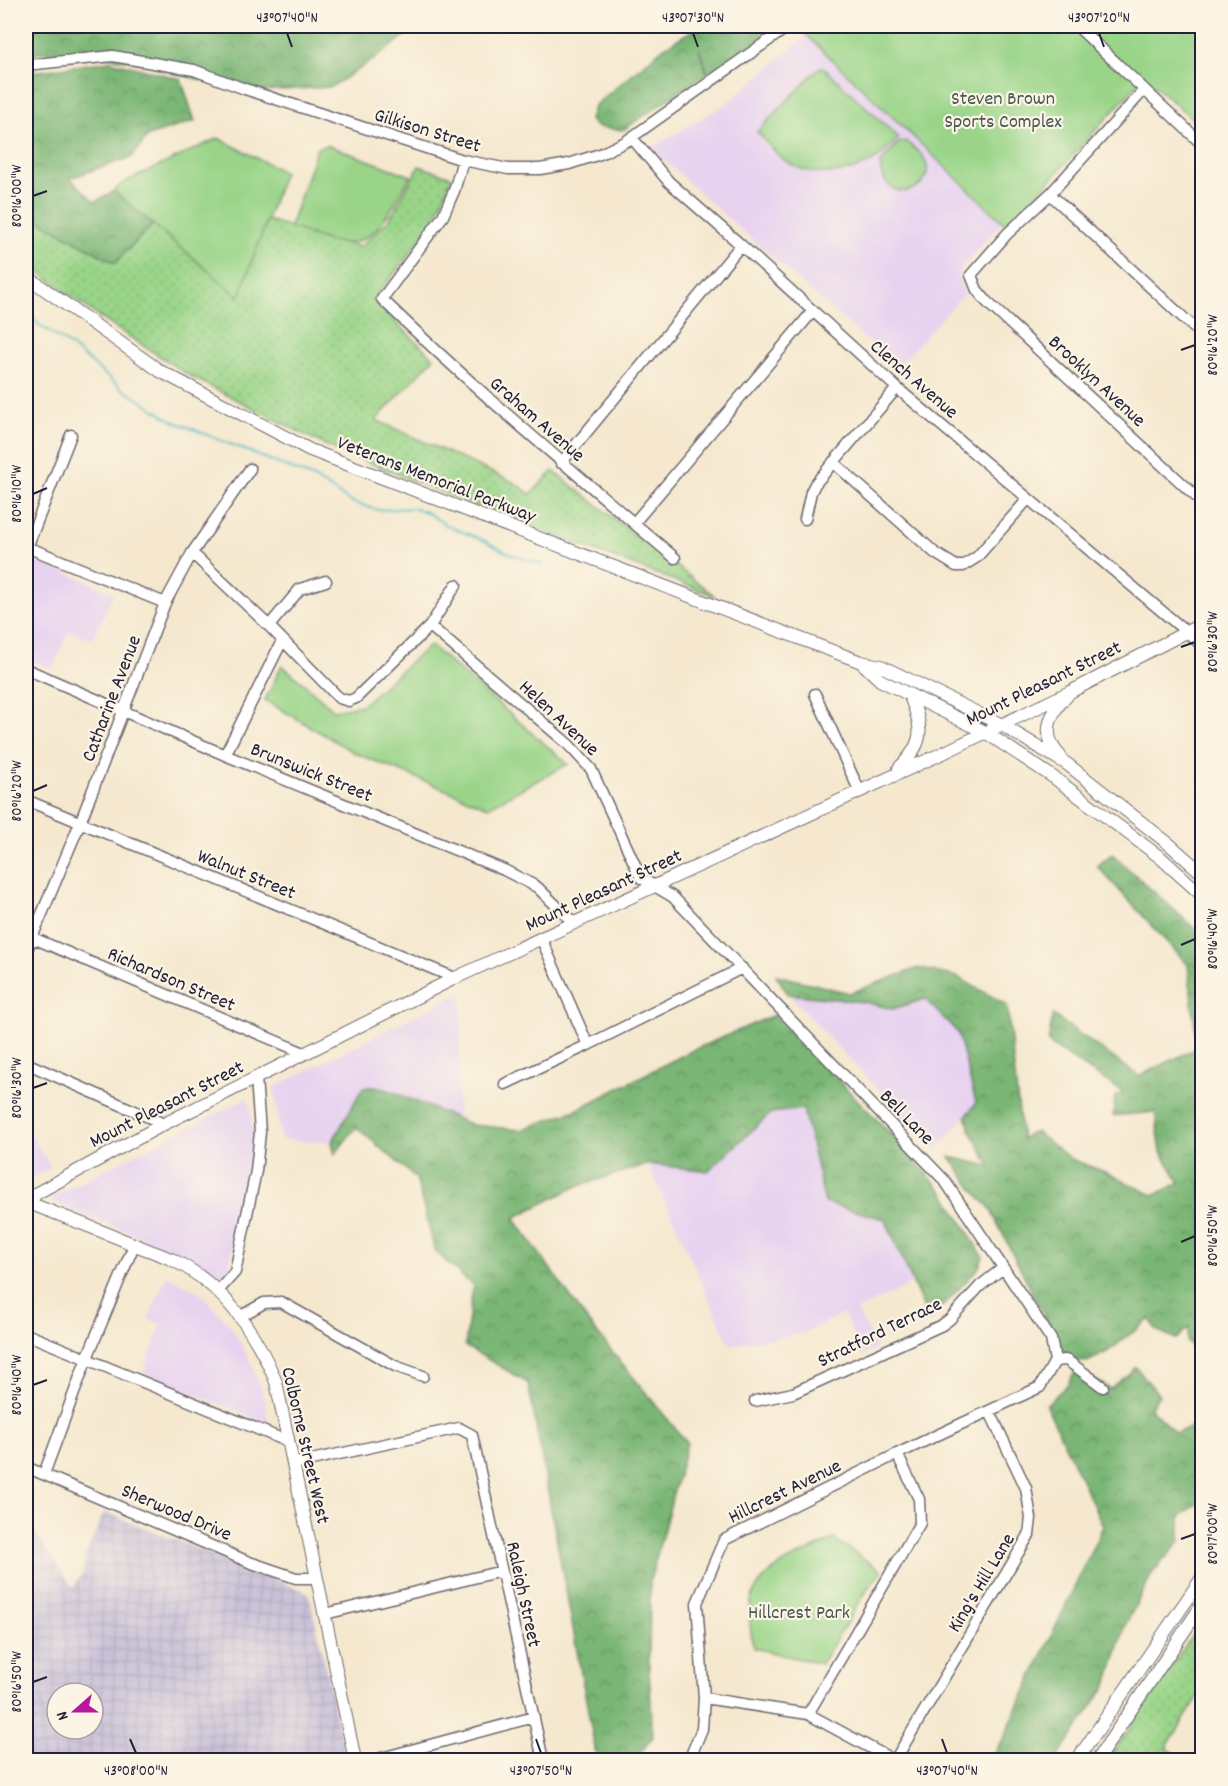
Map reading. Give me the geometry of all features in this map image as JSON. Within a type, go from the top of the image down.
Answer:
[{"type":"main road","name":"Veterans Memorial Parkway","points":[[26,276],[160,371],[310,450],[861,662],[880,666],[1000,724],[1067,764],[1169,843],[1203,873]]},
{"type":"main road","name":"Mount Pleasant Street","points":[[27,1203],[37,1193],[164,1124],[455,978],[1072,691],[1203,624]]},
{"type":"main road","name":"Veterans Memorial Parkway","points":[[861,662],[880,680],[985,732],[1053,777],[1116,822],[1203,895]]},
{"type":"main road","points":[[1067,764],[1050,743],[1048,724],[1058,704],[1072,691]]},
{"type":"main road","points":[[891,775],[910,757],[921,732],[920,719],[909,694]]},
{"type":"main road","name":"Colborne Street West","points":[[27,1203],[172,1260],[204,1280],[218,1291],[241,1316],[267,1360],[276,1382],[355,1761]]},
{"type":"main road","points":[[1077,1761],[1203,1578]]},
{"type":"main road","points":[[1097,1761],[1203,1605]]},
{"type":"street","name":"Gilkison Street","points":[[26,64],[113,56],[195,70],[245,89],[463,160],[508,169],[547,168],[590,158],[632,138],[789,26]]},
{"type":"street","points":[[1077,26],[1203,144]]},
{"type":"street","points":[[1144,90],[1050,194],[1203,335]]},
{"type":"street","name":"Clench Avenue","points":[[632,138],[669,182],[897,388],[1203,645]]},
{"type":"street","name":"Graham Avenue","points":[[463,160],[454,191],[443,216],[382,299],[442,358],[561,463],[675,558]]},
{"type":"street","name":"Brooklyn Avenue","points":[[1050,194],[1006,234],[971,275],[972,281],[987,302],[1203,502]]},
{"type":"street","points":[[561,463],[741,245]]},
{"type":"street","points":[[634,523],[813,311]]},
{"type":"street","points":[[805,519],[811,492],[833,462],[897,388]]},
{"type":"street","points":[[71,435],[26,549],[165,603]]},
{"type":"street","points":[[833,462],[934,553],[956,566],[963,566],[977,557],[1028,499]]},
{"type":"street","name":"Catharine Avenue","points":[[26,952],[28,936],[80,824],[165,603],[192,552],[250,469]]},
{"type":"street","points":[[192,552],[339,698],[349,701],[356,698],[430,626],[456,585]]},
{"type":"street","points":[[269,626],[300,590],[326,581]]},
{"type":"street","name":"Helen Avenue","points":[[430,626],[568,744],[591,769],[641,878],[654,887]]},
{"type":"street","points":[[225,755],[282,641]]},
{"type":"street","name":"Brunswick Street","points":[[26,669],[225,755],[504,870],[537,886],[574,923]]},
{"type":"street","points":[[815,694],[860,790]]},
{"type":"street","name":"Walnut Street","points":[[26,800],[455,978]]},
{"type":"street","name":"Bell Lane","points":[[654,887],[673,897],[945,1181],[1051,1339],[1055,1361]]},
{"type":"street","name":"Richardson Street","points":[[28,936],[304,1053]]},
{"type":"street","points":[[541,938],[588,1045]]},
{"type":"street","points":[[506,1084],[742,968]]},
{"type":"street","points":[[26,1063],[164,1124]]},
{"type":"street","points":[[218,1291],[230,1280],[237,1266],[255,1171],[260,1132],[256,1078]]},
{"type":"street","points":[[44,1474],[87,1358],[134,1245]]},
{"type":"street","name":"Stratford Terrace","points":[[755,1401],[793,1394],[942,1324],[950,1319],[980,1286],[1004,1268]]},
{"type":"street","points":[[241,1316],[264,1303],[281,1302],[292,1306],[395,1366],[423,1376]]},
{"type":"street","points":[[26,1334],[289,1443]]},
{"type":"street","points":[[1055,1361],[1068,1361],[1103,1387]]},
{"type":"street","name":"Hillcrest Avenue","points":[[689,1761],[702,1729],[704,1698],[697,1603],[724,1540],[897,1454],[1040,1387],[1055,1361]]},
{"type":"street","name":"King's Hill Lane","points":[[894,1761],[1029,1534],[1031,1518],[1026,1488],[990,1412]]},
{"type":"street","name":"Raleigh Street","points":[[293,1464],[459,1428],[472,1435],[543,1761]]},
{"type":"street","points":[[808,1714],[920,1523],[919,1499],[897,1454]]},
{"type":"street","name":"Sherwood Drive","points":[[26,1467],[249,1562],[296,1578],[317,1578]]},
{"type":"street","points":[[325,1614],[502,1571]]},
{"type":"street","points":[[704,1698],[808,1714],[894,1761]]},
{"type":"street","points":[[374,1761],[534,1717]]},
{"type":"shaded area","points":[[806,36],[1002,222],[961,268],[959,281],[965,293],[897,367],[651,148],[726,104]]},
{"type":"shaded area","points":[[31,558],[114,593],[92,640],[69,631],[52,669],[26,658],[26,570]]},
{"type":"shaded area","points":[[462,992],[457,1119],[381,1087],[363,1087],[332,1142],[281,1140],[274,1087]]},
{"type":"shaded area","points":[[788,994],[864,1002],[893,1009],[924,999],[958,1033],[976,1103],[936,1151]]},
{"type":"shaded area","points":[[247,1098],[250,1104],[253,1139],[229,1268],[223,1275],[186,1255],[51,1202],[53,1196]]},
{"type":"shaded area","points":[[803,1109],[825,1203],[885,1219],[914,1283],[857,1310],[876,1349],[862,1355],[844,1314],[804,1333],[730,1345],[648,1164],[708,1171],[771,1113]]},
{"type":"shaded area","points":[[26,1133],[33,1137],[51,1168],[26,1180]]},
{"type":"shaded area","points":[[167,1275],[202,1294],[232,1328],[250,1360],[262,1391],[269,1424],[143,1373],[162,1324],[148,1319]]},
{"type":"shaded area","points":[[104,1512],[309,1593],[346,1760],[26,1760],[26,1519],[73,1588],[83,1572],[85,1557]]},
{"type":"green space","points":[[26,26],[418,26],[372,61],[331,87],[262,91],[197,79],[144,63],[90,54],[40,52],[26,58]]},
{"type":"green space","points":[[699,26],[776,26],[711,79],[699,49],[707,73],[623,130],[597,127],[590,120],[594,106],[663,48]]},
{"type":"green space","name":"Steven Brown Sports Complex","points":[[806,26],[1202,26],[1202,127],[1144,77],[1008,227],[800,29]]},
{"type":"green space","points":[[110,61],[181,79],[195,121],[148,136],[132,157],[70,178],[95,202],[114,191],[153,224],[115,263],[26,213],[26,73]]},
{"type":"green space","points":[[820,67],[823,67],[899,138],[882,155],[844,172],[818,173],[794,166],[776,153],[757,132]]},
{"type":"green space","points":[[218,138],[284,172],[239,297],[114,191],[123,183]]},
{"type":"green space","points":[[906,141],[923,157],[927,167],[926,177],[920,185],[911,190],[902,191],[892,188],[884,179],[880,164],[898,143]]},
{"type":"green space","points":[[327,145],[411,176],[378,227],[359,241],[334,242],[290,227],[317,148]]},
{"type":"green space","points":[[419,166],[452,177],[433,223],[373,301],[434,358],[376,420],[513,482],[531,494],[553,471],[715,596],[482,508],[325,445],[190,376],[99,317],[26,262],[26,213],[115,263],[153,224],[239,297],[267,220],[360,247],[389,220]]},
{"type":"green space","points":[[430,645],[568,764],[488,807],[355,753],[265,700],[282,665],[334,710],[362,705]]},
{"type":"green space","points":[[1112,854],[1202,935],[1202,1373],[1200,1375],[1191,1368],[1197,1351],[1187,1342],[1189,1327],[1176,1339],[1156,1330],[1150,1319],[1107,1352],[1087,1362],[1071,1361],[1056,1339],[990,1209],[950,1157],[990,1166],[970,1130],[966,1116],[976,1103],[958,1033],[925,999],[893,1009],[864,1002],[788,994],[776,975],[850,993],[918,968],[957,977],[1007,1005],[1022,1139],[1036,1132],[1071,1159],[1153,1195],[1180,1183],[1161,1152],[1155,1112],[1113,1116],[1115,1097],[1123,1092],[1048,1043],[1053,1015],[1139,1076],[1197,1048],[1188,965],[1097,866]]},
{"type":"green space","points":[[774,1015],[888,1131],[945,1194],[983,1257],[978,1269],[929,1320],[885,1219],[825,1203],[803,1109],[771,1113],[708,1171],[648,1164],[575,1187],[514,1218],[589,1323],[687,1443],[650,1581],[649,1670],[653,1737],[634,1760],[597,1760],[528,1383],[465,1346],[473,1286],[435,1251],[416,1178],[356,1127],[335,1154],[332,1142],[363,1087],[381,1087],[473,1125],[521,1130],[578,1109],[691,1051]]},
{"type":"green space","points":[[1136,1367],[1159,1395],[1150,1408],[1175,1433],[1188,1429],[1200,1415],[1196,1403],[1202,1396],[1202,1506],[1198,1503],[1180,1517],[1180,1542],[1153,1572],[1126,1624],[1107,1685],[1056,1760],[989,1760],[1001,1743],[1103,1526],[1046,1405],[1068,1384],[1076,1369],[1111,1389]]},
{"type":"green space","name":"Hillcrest Park","points":[[834,1539],[882,1571],[867,1590],[821,1664],[753,1648],[750,1624],[751,1601],[763,1579],[785,1562]]},
{"type":"green space","points":[[1202,1621],[1202,1691],[1166,1748],[1186,1760],[1108,1760]]},
{"type":"waterway","points":[[26,309],[38,324],[71,346],[121,388],[173,421],[314,478],[351,502],[378,510],[414,508],[508,553],[543,565]]}]
